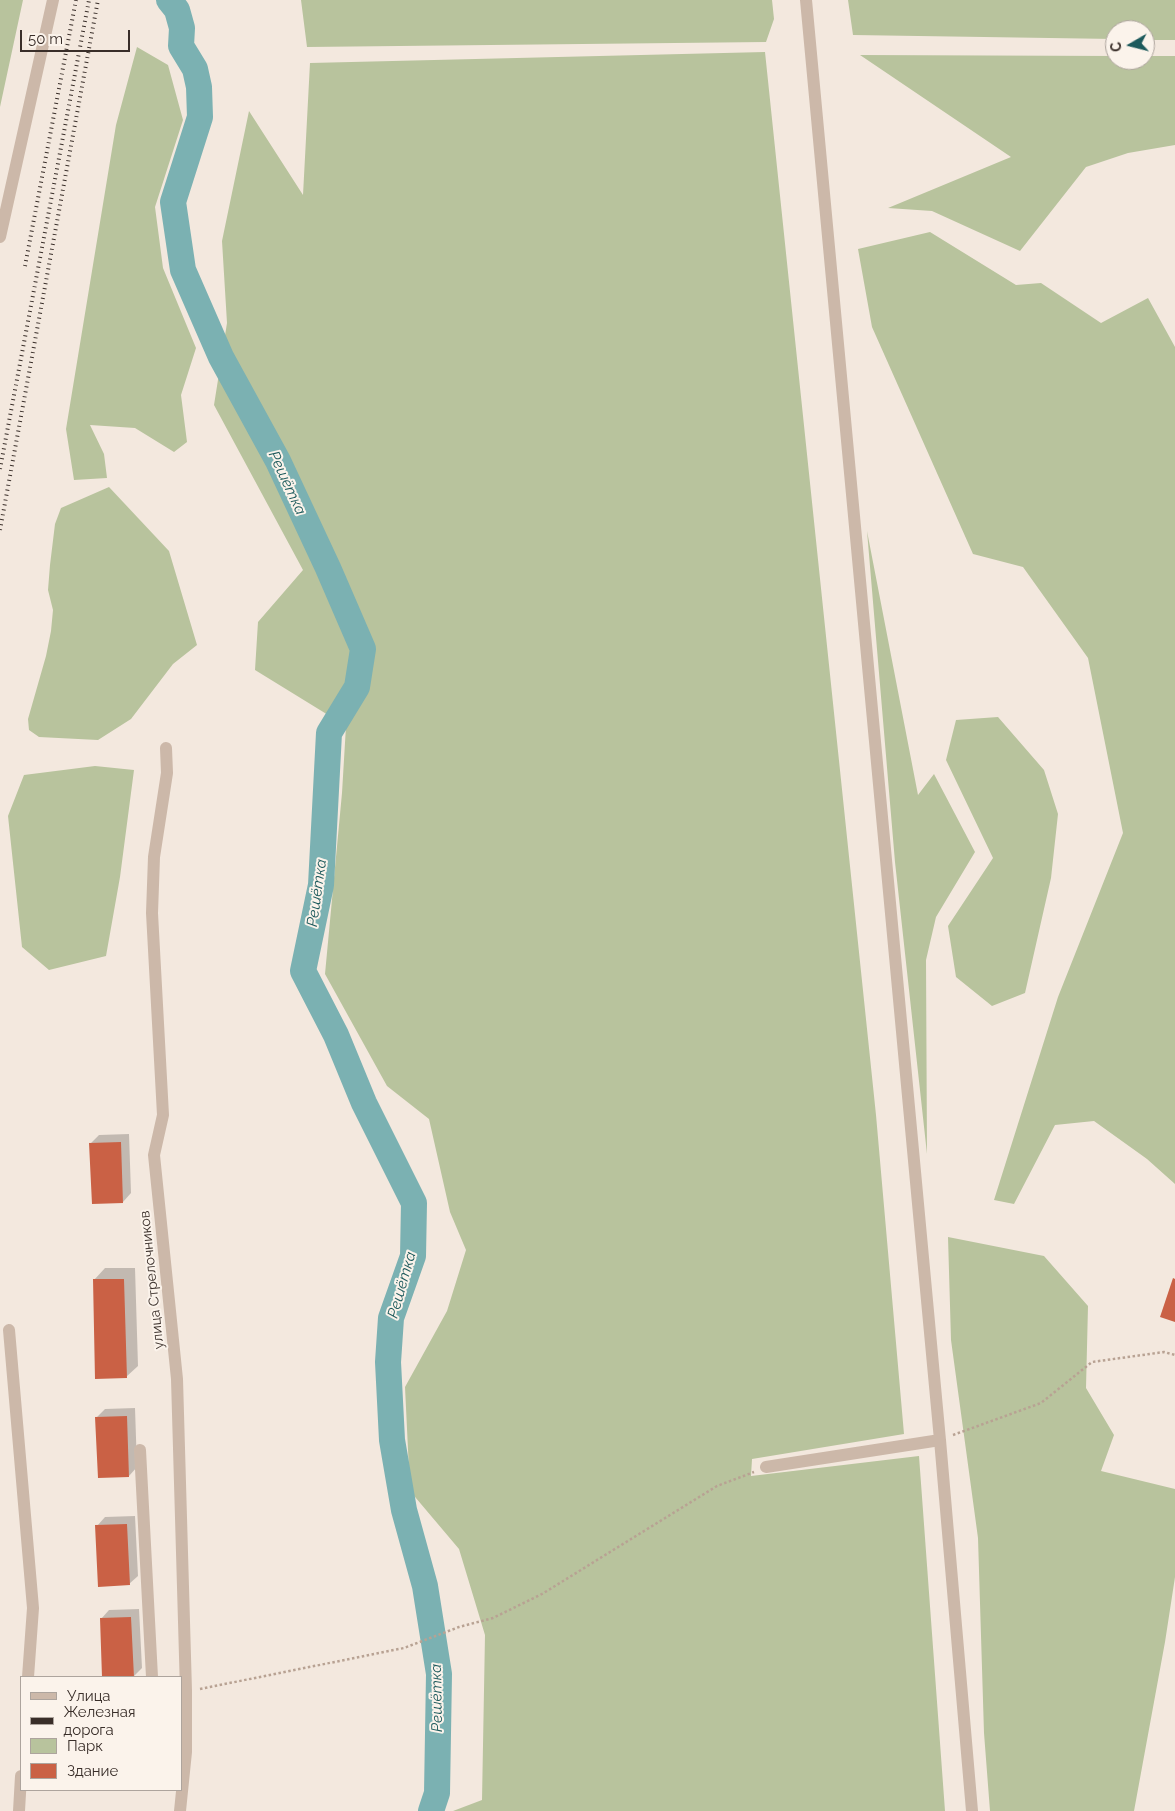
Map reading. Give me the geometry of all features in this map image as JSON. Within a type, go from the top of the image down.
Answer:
[{"type":"street","points":[[0,237],[53,0]]},
{"type":"street","points":[[806,0],[940,1440],[972,1811]]},
{"type":"street","name":"улица Стрелочников","points":[[166,748],[168,773],[154,857],[152,914],[163,1116],[154,1155],[177,1379],[186,1752],[180,1811]]},
{"type":"street","points":[[9,1330],[33,1608],[28,1676]]},
{"type":"street","points":[[766,1467],[940,1440]]},
{"type":"street","points":[[140,1450],[152,1676]]},
{"type":"street","points":[[19,1811],[20,1791]]},
{"type":"path","points":[[940,1440],[1041,1403],[1092,1362],[1164,1352],[1175,1355]]},
{"type":"path","points":[[184,1691],[404,1648],[459,1627],[493,1618],[542,1594],[717,1486],[766,1467]]},
{"type":"green space","points":[[0,0],[23,0],[0,107]]},
{"type":"green space","points":[[301,0],[772,0],[774,19],[766,42],[307,47]]},
{"type":"green space","points":[[848,0],[1175,0],[1175,40],[1155,40],[1155,20],[1105,20],[1105,39],[853,35]]},
{"type":"green space","points":[[137,47],[168,65],[183,120],[155,207],[163,268],[196,348],[181,395],[187,442],[174,452],[135,428],[90,425],[104,454],[107,478],[74,480],[66,429],[116,125]]},
{"type":"green space","points":[[765,52],[876,1115],[904,1434],[752,1459],[751,1476],[919,1456],[945,1811],[453,1811],[482,1800],[485,1635],[459,1549],[410,1491],[405,1387],[447,1311],[466,1250],[450,1212],[429,1119],[387,1086],[325,974],[342,793],[346,726],[255,670],[258,622],[303,570],[214,405],[227,323],[222,241],[249,111],[303,195],[310,63]]},
{"type":"green space","points":[[860,55],[1105,56],[1105,70],[1155,70],[1155,56],[1175,56],[1175,145],[1128,153],[1086,167],[1020,251],[932,211],[888,208],[1011,157]]},
{"type":"green space","points":[[930,232],[1016,285],[1041,283],[1101,323],[1148,298],[1175,347],[1175,1184],[1147,1159],[1094,1121],[1055,1125],[1014,1204],[994,1200],[1058,997],[1123,833],[1088,658],[1023,567],[973,554],[872,327],[858,249]]},
{"type":"green space","points":[[109,487],[169,551],[197,645],[173,664],[131,719],[98,740],[39,737],[29,730],[28,719],[51,631],[53,610],[48,590],[55,524],[61,508]]},
{"type":"green space","points":[[867,531],[918,795],[934,774],[975,852],[936,917],[926,960],[927,1154],[895,862]]},
{"type":"green space","points":[[998,717],[1044,770],[1058,814],[1051,878],[1025,993],[992,1006],[956,977],[948,926],[993,858],[946,760],[956,720]]},
{"type":"green space","points":[[95,766],[134,770],[120,877],[106,956],[49,970],[22,947],[8,816],[24,775]]},
{"type":"green space","points":[[948,1237],[1044,1256],[1088,1306],[1086,1388],[1114,1435],[1101,1471],[1175,1489],[1175,1577],[1134,1811],[990,1811],[984,1733],[978,1538],[951,1340]]},
{"type":"building","points":[[121,1142],[123,1203],[92,1204],[89,1143]]},
{"type":"building","points":[[1173,1278],[1175,1279],[1175,1322],[1160,1317]]},
{"type":"building","points":[[93,1279],[124,1279],[127,1378],[95,1379]]},
{"type":"building","points":[[127,1416],[129,1477],[98,1478],[95,1417]]},
{"type":"building","points":[[127,1524],[130,1585],[98,1587],[95,1525]]},
{"type":"building","points":[[131,1617],[134,1676],[102,1676],[100,1618]]},
{"type":"waterway","name":"Решётка","points":[[169,0],[177,10],[182,28],[181,46],[195,69],[199,87],[200,117],[173,202],[183,270],[221,357],[278,461],[363,649],[357,687],[329,733],[321,885],[303,971],[336,1035],[364,1103],[414,1203],[413,1256],[391,1318],[388,1362],[392,1440],[404,1510],[425,1586],[439,1674],[437,1793],[431,1811]]},
{"type":"railway","points":[[25,266],[76,0]]},
{"type":"railway","points":[[0,469],[89,0]]},
{"type":"railway","points":[[0,530],[98,0]]}]
